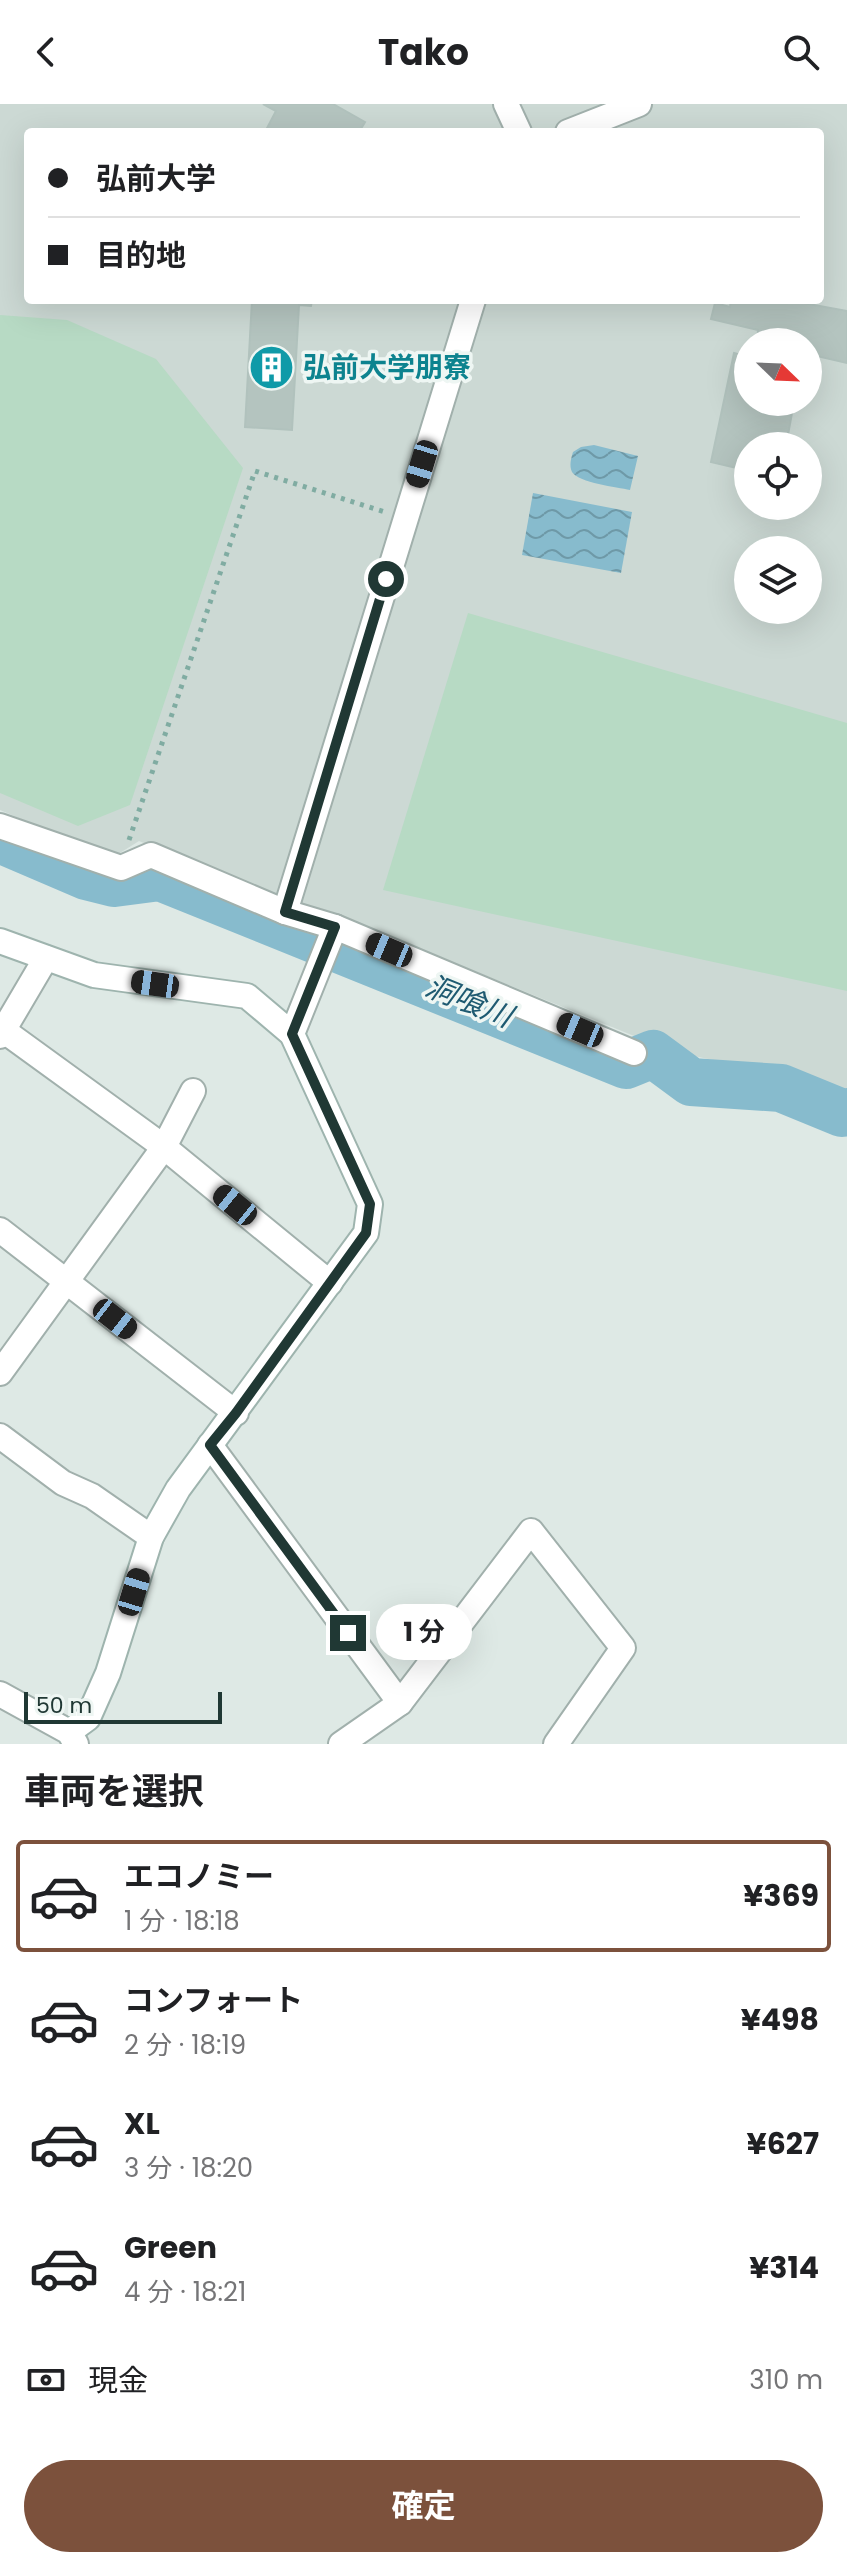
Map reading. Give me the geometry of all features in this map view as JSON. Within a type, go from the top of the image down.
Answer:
[{"type":"street","points":[[506,104],[517,128]]},
{"type":"street","points":[[578,128],[639,104]]},
{"type":"street","points":[[285,912],[472,304]]},
{"type":"street","points":[[0,826],[121,868],[151,855],[285,912],[330,938],[634,1053]]},
{"type":"street","points":[[292,1034],[330,938]]},
{"type":"street","points":[[0,941],[94,975],[247,996],[292,1034],[370,1204],[366,1233],[178,1489],[151,1537],[108,1673],[88,1718],[73,1738],[45,1744]]},
{"type":"street","points":[[46,958],[2,1033],[164,1147],[330,1283]]},
{"type":"street","points":[[0,1373],[164,1147],[193,1091]]},
{"type":"street","points":[[0,1230],[236,1413]]},
{"type":"street","points":[[0,1436],[63,1483],[92,1496],[151,1537]]},
{"type":"street","points":[[210,1445],[400,1703]]},
{"type":"street","points":[[341,1744],[400,1703],[531,1531],[623,1648],[556,1744]]},
{"type":"street","points":[[0,1694],[73,1738]]},
{"type":"path","points":[[121,868],[136,815],[255,471],[405,518]]},
{"type":"shaded area","points":[[0,104],[847,104],[847,1089],[671,1051],[329,912],[275,897],[139,841],[112,858],[0,810]]},
{"type":"green space","points":[[0,315],[67,320],[156,359],[243,468],[130,805],[78,826],[0,793]]},
{"type":"green space","points":[[468,613],[847,723],[847,991],[383,890]]},
{"type":"water","points":[[594,445],[638,456],[630,490],[590,482],[572,472],[573,452]]},
{"type":"water","points":[[533,493],[632,512],[621,573],[522,555]]},
{"type":"building","points":[[263,104],[333,104],[365,122],[361,128],[267,128],[276,111]]},
{"type":"building","name":"弘前大学朋寮","points":[[252,304],[311,304],[299,305],[292,430],[245,427]]},
{"type":"building","points":[[715,304],[730,307],[730,304],[809,304],[847,311],[847,363],[822,357],[822,328],[749,328],[711,319]]},
{"type":"building","points":[[734,353],[734,416],[791,416],[789,432],[734,432],[734,467],[711,462]]},
{"type":"waterway","name":"洞喰川","points":[[0,839],[86,876],[114,883],[160,877],[626,1065],[653,1054],[691,1082],[781,1088],[842,1113],[847,1112]]},
{"type":"place","name":"弘前大学朋寮","points":[[272,367]]},
{"type":"route","points":[[348,1633],[210,1445],[366,1233],[370,1204],[292,1034],[335,927],[285,912],[386,579]]}]
